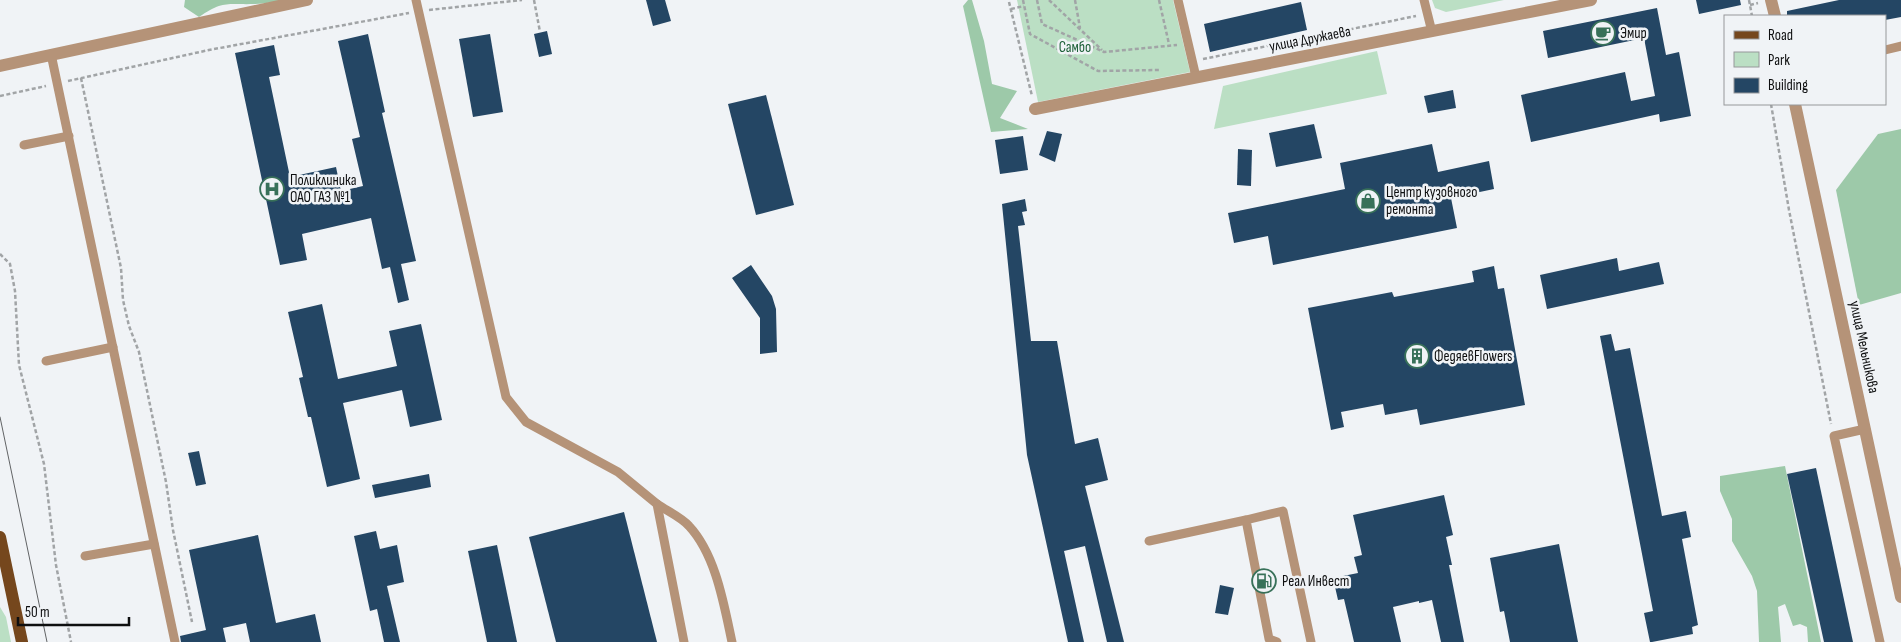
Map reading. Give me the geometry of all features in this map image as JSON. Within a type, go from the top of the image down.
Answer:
[{"type":"main road","points":[[0,537],[22,642]]},
{"type":"street","points":[[0,66],[307,0]]},
{"type":"street","name":"улица Дружаева","points":[[1035,110],[1590,0]]},
{"type":"street","points":[[1771,0],[1775,15]]},
{"type":"street","name":"улица Мельникова","points":[[1795,105],[1901,597]]},
{"type":"lane","points":[[416,0],[506,396],[526,422],[618,472],[657,504],[688,525],[702,545],[719,585],[732,642]]},
{"type":"lane","points":[[1178,0],[1196,77]]},
{"type":"lane","points":[[1424,0],[1432,32]]},
{"type":"lane","points":[[1886,50],[1901,46]]},
{"type":"lane","points":[[51,54],[175,642]]},
{"type":"lane","points":[[24,145],[69,136]]},
{"type":"lane","points":[[46,361],[113,347]]},
{"type":"lane","points":[[1865,429],[1834,436],[1880,642]]},
{"type":"lane","points":[[657,504],[684,642]]},
{"type":"lane","points":[[1149,541],[1282,511],[1311,642]]},
{"type":"lane","points":[[1246,520],[1269,639],[1278,642]]},
{"type":"lane","points":[[85,556],[154,544]]},
{"type":"path","points":[[0,96],[209,50],[420,11],[522,0]]},
{"type":"path","points":[[534,0],[540,32]]},
{"type":"path","points":[[1023,0],[1030,34],[1098,71],[1166,70]]},
{"type":"path","points":[[1038,0],[1042,24],[1104,52],[1169,44],[1189,45]]},
{"type":"path","points":[[1048,0],[1104,52]]},
{"type":"path","points":[[1075,0],[1080,29]]},
{"type":"path","points":[[1159,0],[1169,44]]},
{"type":"path","points":[[1749,0],[1752,15]]},
{"type":"path","points":[[1009,2],[1035,110]]},
{"type":"path","points":[[1011,9],[1024,6]]},
{"type":"path","points":[[1193,62],[1427,14]]},
{"type":"path","points":[[81,78],[121,268],[123,300],[129,326],[141,361],[192,622]]},
{"type":"path","points":[[1771,105],[1789,210],[1834,436]]},
{"type":"path","points":[[0,254],[10,264],[15,291],[19,364],[44,464],[56,565],[72,642]]},
{"type":"green space","points":[[185,0],[286,0],[259,4],[226,4],[214,8],[199,17],[184,7]]},
{"type":"green space","points":[[968,0],[972,0],[984,41],[992,84],[1017,91],[1000,118],[1028,129],[991,132],[963,6]]},
{"type":"green space","name":"Самбо","points":[[1017,0],[1173,0],[1190,72],[1038,102]]},
{"type":"green space","points":[[1432,0],[1504,0],[1446,12],[1435,8]]},
{"type":"green space","points":[[1377,51],[1387,94],[1214,129],[1223,86]]},
{"type":"green space","points":[[1901,129],[1901,293],[1859,305],[1836,190],[1878,134]]},
{"type":"green space","points":[[1785,466],[1821,642],[1808,642],[1807,627],[1800,624],[1793,626],[1785,604],[1778,607],[1781,642],[1759,642],[1757,591],[1752,576],[1732,541],[1732,519],[1720,491],[1720,476]]},
{"type":"green space","points":[[0,607],[6,617],[11,642],[0,642]]},
{"type":"building","points":[[646,0],[665,0],[671,21],[653,26]]},
{"type":"building","points":[[1696,0],[1740,0],[1741,5],[1699,14]]},
{"type":"building","points":[[1839,0],[1901,0],[1901,17],[1886,20],[1886,15],[1787,15],[1787,11]]},
{"type":"building","points":[[1301,2],[1307,30],[1210,52],[1204,24]]},
{"type":"building","points":[[1657,8],[1666,55],[1679,52],[1691,116],[1660,122],[1659,114],[1531,142],[1521,95],[1625,72],[1631,101],[1655,96],[1644,38],[1548,58],[1543,31]]},
{"type":"building","points":[[547,31],[552,54],[539,57],[534,34]]},
{"type":"building","points":[[368,34],[385,112],[382,113],[416,261],[401,264],[409,300],[398,303],[390,267],[382,269],[371,218],[302,234],[307,260],[280,265],[235,53],[274,45],[280,75],[269,77],[290,177],[336,167],[341,191],[363,186],[352,139],[360,137],[338,41]]},
{"type":"building","points":[[490,34],[503,112],[473,117],[459,39]]},
{"type":"building","points":[[1453,90],[1456,108],[1428,113],[1424,96]]},
{"type":"building","points":[[766,95],[794,205],[756,215],[728,104]]},
{"type":"building","points":[[1314,124],[1322,158],[1276,167],[1269,133]]},
{"type":"building","points":[[1047,131],[1062,134],[1055,162],[1039,155]]},
{"type":"building","points":[[1023,136],[1028,170],[1000,174],[995,140]]},
{"type":"building","name":"Центр кузовного ремонта","points":[[1432,144],[1438,172],[1489,161],[1494,189],[1451,198],[1457,228],[1273,265],[1268,236],[1234,243],[1228,213],[1345,189],[1340,163]]},
{"type":"building","points":[[1238,149],[1252,150],[1251,186],[1237,185]]},
{"type":"building","points":[[1025,199],[1027,211],[1022,212],[1025,225],[1018,226],[1031,341],[1057,341],[1075,444],[1098,438],[1108,480],[1085,486],[1124,642],[1107,642],[1085,546],[1064,551],[1084,642],[1068,642],[1027,455],[1002,204]]},
{"type":"building","points":[[1617,258],[1619,271],[1659,262],[1664,284],[1547,309],[1540,275]]},
{"type":"building","points":[[751,265],[772,296],[776,309],[777,352],[760,354],[760,318],[732,278]]},
{"type":"building","name":"ФедяевFlowers","points":[[1494,266],[1498,289],[1504,288],[1525,405],[1420,425],[1417,409],[1385,415],[1383,404],[1341,412],[1344,427],[1331,430],[1308,308],[1392,292],[1394,297],[1474,282],[1472,271]]},
{"type":"building","points":[[322,304],[338,379],[397,366],[389,331],[421,324],[442,420],[410,427],[402,390],[343,403],[360,479],[327,487],[311,417],[308,417],[299,378],[303,377],[288,312]]},
{"type":"building","points":[[1611,334],[1615,351],[1630,348],[1662,516],[1686,511],[1691,537],[1682,539],[1698,625],[1692,627],[1693,634],[1650,642],[1644,613],[1653,611],[1600,336]]},
{"type":"building","points":[[199,451],[206,484],[196,486],[188,453]]},
{"type":"building","points":[[1816,468],[1853,642],[1824,642],[1787,474]]},
{"type":"building","points":[[429,474],[431,487],[375,498],[372,485]]},
{"type":"building","points":[[1444,495],[1453,535],[1446,537],[1452,565],[1449,565],[1464,642],[1441,642],[1432,600],[1393,607],[1401,642],[1354,642],[1344,599],[1338,600],[1333,578],[1358,573],[1354,557],[1362,555],[1353,515]]},
{"type":"building","points":[[624,512],[657,642],[556,642],[529,537]]},
{"type":"building","points":[[376,531],[380,549],[397,545],[404,582],[387,586],[400,642],[384,642],[377,609],[370,611],[354,536]]},
{"type":"building","points":[[258,535],[276,623],[315,614],[321,642],[250,642],[246,623],[223,628],[226,642],[181,642],[180,636],[206,630],[189,550]]},
{"type":"building","points":[[1559,544],[1578,642],[1510,642],[1504,611],[1500,612],[1490,558]]},
{"type":"building","points":[[497,545],[517,642],[487,642],[468,551]]},
{"type":"building","points":[[1220,585],[1234,588],[1228,615],[1215,613]]},
{"type":"tram line","points":[[0,417],[47,642]]},
{"type":"place","name":"Эмир","points":[[1603,33]]},
{"type":"place","name":"Поликлиника ОАО ГАЗ №1","points":[[272,189]]},
{"type":"place","name":"Центр кузовного ремонта","points":[[1368,201]]},
{"type":"place","name":"ФедяевFlowers","points":[[1417,356]]},
{"type":"place","name":"Реал Инвест","points":[[1264,581]]}]
